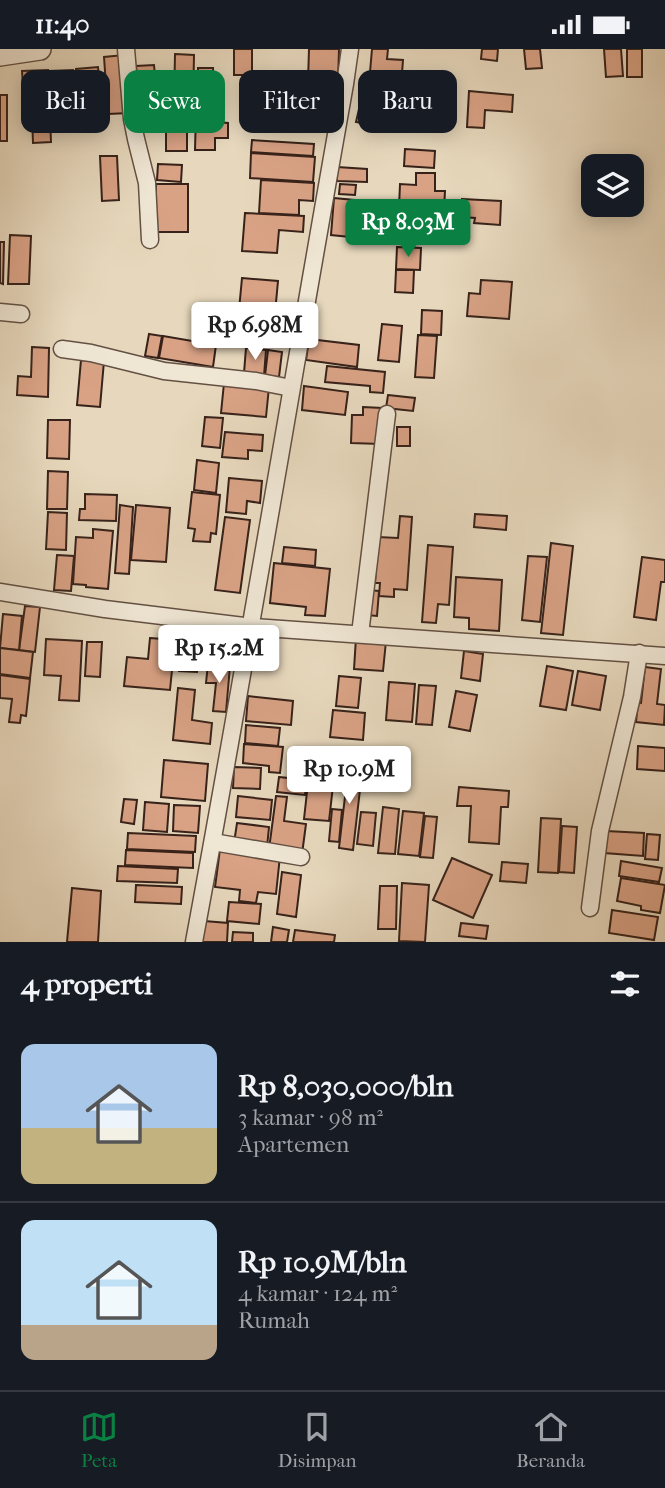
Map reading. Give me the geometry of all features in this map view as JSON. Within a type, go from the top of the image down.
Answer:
[{"type":"street","points":[[0,55],[40,49]]},
{"type":"street","points":[[126,49],[134,129],[147,183],[150,240]]},
{"type":"street","points":[[194,942],[252,627],[350,49]]},
{"type":"street","points":[[0,312],[21,314]]},
{"type":"street","points":[[62,349],[91,353],[164,372],[291,387]]},
{"type":"street","points":[[360,634],[387,414]]},
{"type":"street","points":[[0,592],[105,609],[252,627],[665,656]]},
{"type":"street","points":[[590,908],[603,818],[632,697],[639,653]]},
{"type":"street","points":[[213,842],[301,857]]},
{"type":"building","points":[[234,49],[252,49],[252,70],[239,70],[239,75],[234,75]]},
{"type":"building","points":[[309,49],[339,49],[338,70],[308,70]]},
{"type":"building","points":[[372,49],[388,49],[387,59],[403,60],[402,70],[370,70]]},
{"type":"building","points":[[482,49],[498,49],[497,61],[481,59]]},
{"type":"building","points":[[524,49],[540,49],[542,68],[526,69]]},
{"type":"building","points":[[604,49],[621,49],[623,76],[606,77]]},
{"type":"building","points":[[627,49],[642,49],[642,77],[627,77]]},
{"type":"building","points":[[175,54],[194,55],[194,70],[175,70]]},
{"type":"building","points":[[124,55],[124,113],[110,114],[110,70],[105,70],[104,57]]},
{"type":"building","points":[[154,65],[154,70],[136,70],[136,66]]},
{"type":"building","points":[[98,67],[98,70],[76,70]]},
{"type":"building","points":[[469,91],[513,95],[512,112],[485,110],[484,128],[467,127]]},
{"type":"building","points":[[0,95],[7,95],[7,141],[0,141]]},
{"type":"building","points":[[225,123],[228,123],[228,138],[215,138],[215,150],[195,150],[195,133],[225,133]]},
{"type":"building","points":[[33,133],[51,133],[51,142],[33,143]]},
{"type":"building","points":[[166,133],[187,133],[187,151],[166,151]]},
{"type":"building","points":[[252,140],[314,144],[313,156],[251,152]]},
{"type":"building","points":[[405,149],[435,151],[434,168],[404,166]]},
{"type":"building","points":[[251,153],[315,157],[313,182],[250,178]]},
{"type":"building","points":[[100,156],[117,156],[119,200],[102,201]]},
{"type":"building","points":[[158,164],[182,165],[181,182],[157,180]]},
{"type":"building","points":[[337,167],[367,169],[367,182],[337,181]]},
{"type":"building","points":[[416,173],[435,173],[435,191],[445,191],[444,210],[399,208],[400,184],[416,185]]},
{"type":"building","points":[[261,180],[314,183],[313,201],[299,200],[299,215],[259,213]]},
{"type":"building","points":[[156,184],[188,184],[188,232],[155,232]]},
{"type":"building","points":[[340,184],[356,185],[355,195],[339,194]]},
{"type":"building","points":[[334,198],[354,200],[350,237],[331,235]]},
{"type":"building","points":[[462,199],[501,201],[500,225],[474,223],[475,218],[461,217]]},
{"type":"building","points":[[355,200],[390,204],[387,229],[382,229],[381,240],[352,237]]},
{"type":"building","points":[[429,210],[444,210],[444,234],[428,233]]},
{"type":"building","points":[[245,213],[304,216],[303,232],[279,230],[277,253],[242,251]]},
{"type":"building","points":[[10,235],[31,236],[29,284],[8,284]]},
{"type":"building","points":[[0,242],[4,242],[3,284],[0,283]]},
{"type":"building","points":[[397,247],[421,248],[420,270],[396,269]]},
{"type":"building","points":[[396,270],[414,270],[413,293],[395,292]]},
{"type":"building","points":[[242,278],[278,281],[275,313],[239,310]]},
{"type":"building","points":[[481,280],[512,282],[509,319],[467,316],[469,293],[480,294]]},
{"type":"building","points":[[422,310],[442,311],[441,335],[421,334]]},
{"type":"building","points":[[382,324],[402,326],[399,362],[378,360]]},
{"type":"building","points":[[149,334],[162,336],[158,358],[145,356]]},
{"type":"building","points":[[418,335],[437,336],[434,378],[415,377]]},
{"type":"building","points":[[163,336],[216,345],[213,367],[159,358]]},
{"type":"building","points":[[309,339],[359,345],[357,367],[306,360]]},
{"type":"building","points":[[32,347],[49,348],[48,397],[17,395],[18,376],[31,377]]},
{"type":"building","points":[[246,348],[266,350],[264,376],[244,373]]},
{"type":"building","points":[[268,350],[282,352],[279,377],[265,376]]},
{"type":"building","points":[[81,360],[104,361],[100,407],[77,405]]},
{"type":"building","points":[[327,366],[385,372],[383,393],[370,392],[370,386],[325,382]]},
{"type":"building","points":[[224,383],[269,387],[266,417],[221,413]]},
{"type":"building","points":[[304,386],[348,392],[345,415],[302,410]]},
{"type":"building","points":[[388,395],[415,398],[413,411],[386,408]]},
{"type":"building","points":[[363,407],[382,408],[381,444],[351,443],[352,415],[363,415]]},
{"type":"building","points":[[205,417],[223,418],[220,448],[202,446]]},
{"type":"building","points":[[48,420],[70,420],[69,459],[47,458]]},
{"type":"building","points":[[397,427],[410,427],[410,446],[397,446]]},
{"type":"building","points":[[225,432],[263,435],[262,451],[248,450],[248,459],[222,457]]},
{"type":"building","points":[[197,460],[219,463],[216,493],[194,490]]},
{"type":"building","points":[[48,471],[68,472],[67,509],[47,509]]},
{"type":"building","points":[[229,478],[262,481],[260,503],[247,501],[246,514],[226,512]]},
{"type":"building","points":[[192,492],[220,495],[216,534],[211,533],[210,542],[193,541],[195,529],[188,528]]},
{"type":"building","points":[[85,494],[117,495],[116,521],[79,520],[80,509],[85,509]]},
{"type":"building","points":[[120,505],[133,507],[129,574],[115,573]]},
{"type":"building","points":[[136,505],[170,508],[166,562],[131,560]]},
{"type":"building","points":[[48,512],[67,513],[66,550],[46,549]]},
{"type":"building","points":[[475,514],[507,516],[506,530],[474,527]]},
{"type":"building","points":[[400,516],[412,517],[407,590],[394,589],[394,597],[379,596],[380,583],[375,583],[378,537],[398,538]]},
{"type":"building","points":[[225,517],[250,520],[240,593],[215,590]]},
{"type":"building","points":[[93,529],[113,531],[108,589],[73,584],[76,537],[93,538]]},
{"type":"building","points":[[551,543],[573,546],[563,635],[541,633]]},
{"type":"building","points":[[428,545],[453,547],[449,605],[438,604],[436,623],[422,622]]},
{"type":"building","points":[[284,547],[316,550],[315,566],[282,563]]},
{"type":"building","points":[[57,555],[74,556],[71,591],[54,590]]},
{"type":"building","points":[[528,556],[547,557],[540,622],[522,620]]},
{"type":"building","points":[[642,557],[665,560],[665,582],[661,582],[656,620],[634,617]]},
{"type":"building","points":[[274,563],[330,569],[325,616],[305,615],[306,607],[270,603]]},
{"type":"building","points":[[456,577],[502,580],[499,631],[469,629],[469,618],[454,617]]},
{"type":"building","points":[[368,590],[379,591],[377,616],[367,615]]},
{"type":"building","points":[[25,606],[40,607],[35,652],[19,650]]},
{"type":"building","points":[[3,614],[22,616],[19,650],[0,648]]},
{"type":"building","points":[[211,629],[240,632],[239,643],[210,641]]},
{"type":"building","points":[[183,630],[201,632],[197,672],[179,671]]},
{"type":"building","points":[[150,638],[175,640],[170,690],[124,686],[127,657],[148,659]]},
{"type":"building","points":[[356,638],[386,641],[383,671],[354,669]]},
{"type":"building","points":[[46,639],[82,641],[79,701],[59,700],[61,676],[44,675]]},
{"type":"building","points":[[87,642],[102,642],[100,677],[85,676]]},
{"type":"building","points":[[209,642],[239,645],[237,666],[208,663]]},
{"type":"building","points":[[0,648],[33,652],[30,678],[0,674]]},
{"type":"building","points":[[464,651],[483,654],[480,681],[461,678]]},
{"type":"building","points":[[208,664],[230,666],[226,712],[213,711],[216,683],[206,683]]},
{"type":"building","points":[[547,666],[573,671],[566,710],[540,706]]},
{"type":"building","points":[[645,667],[661,669],[657,704],[665,705],[664,725],[636,722]]},
{"type":"building","points":[[578,671],[606,676],[600,710],[572,705]]},
{"type":"building","points":[[0,675],[30,679],[26,716],[21,715],[20,723],[9,722],[12,699],[0,698]]},
{"type":"building","points":[[339,676],[361,678],[358,708],[336,706]]},
{"type":"building","points":[[389,682],[415,684],[412,722],[386,720]]},
{"type":"building","points":[[419,685],[436,686],[432,725],[416,724]]},
{"type":"building","points":[[178,688],[195,690],[192,720],[212,723],[210,744],[173,740]]},
{"type":"building","points":[[456,691],[477,695],[470,731],[449,727]]},
{"type":"building","points":[[248,696],[293,701],[291,725],[246,721]]},
{"type":"building","points":[[333,710],[365,713],[363,740],[330,737]]},
{"type":"building","points":[[246,725],[280,728],[278,746],[245,743]]},
{"type":"building","points":[[244,744],[283,747],[280,773],[269,772],[269,766],[243,763]]},
{"type":"building","points":[[638,746],[665,748],[665,771],[637,769]]},
{"type":"building","points":[[319,757],[336,759],[329,821],[304,819],[308,783],[316,784]]},
{"type":"building","points":[[164,760],[208,764],[205,801],[161,797]]},
{"type":"building","points":[[234,767],[261,768],[260,789],[233,788]]},
{"type":"building","points":[[338,769],[362,772],[353,850],[339,848],[346,788],[336,786]]},
{"type":"building","points":[[279,777],[307,780],[305,795],[277,792]]},
{"type":"building","points":[[459,787],[509,791],[508,807],[501,807],[499,844],[469,842],[471,806],[457,806]]},
{"type":"building","points":[[238,796],[272,800],[270,820],[236,817]]},
{"type":"building","points":[[276,796],[287,797],[284,821],[306,824],[302,854],[269,849]]},
{"type":"building","points":[[124,799],[137,800],[134,824],[121,822]]},
{"type":"building","points":[[145,802],[169,804],[167,832],[143,830]]},
{"type":"building","points":[[174,805],[200,806],[198,833],[173,831]]},
{"type":"building","points":[[383,807],[399,809],[395,854],[378,853]]},
{"type":"building","points":[[332,809],[342,810],[339,842],[329,841]]},
{"type":"building","points":[[403,811],[424,813],[419,856],[398,854]]},
{"type":"building","points":[[361,812],[376,813],[373,846],[357,844]]},
{"type":"building","points":[[425,816],[437,817],[433,858],[420,857]]},
{"type":"building","points":[[541,818],[561,819],[558,873],[538,872]]},
{"type":"building","points":[[237,823],[269,827],[267,847],[234,843]]},
{"type":"building","points":[[562,826],[577,827],[574,873],[559,872]]},
{"type":"building","points":[[606,831],[644,833],[643,856],[604,853]]},
{"type":"building","points":[[128,833],[196,836],[195,852],[127,849]]},
{"type":"building","points":[[647,834],[660,835],[658,860],[645,859]]},
{"type":"building","points":[[220,849],[280,856],[276,894],[258,892],[256,903],[239,901],[240,890],[215,887]]},
{"type":"building","points":[[126,850],[193,853],[193,868],[125,865]]},
{"type":"building","points":[[452,858],[492,875],[473,918],[433,900]]},
{"type":"building","points":[[621,861],[662,868],[659,882],[619,876]]},
{"type":"building","points":[[502,862],[528,864],[526,883],[500,881]]},
{"type":"building","points":[[118,866],[178,869],[177,883],[117,881]]},
{"type":"building","points":[[282,872],[301,875],[296,917],[277,914]]},
{"type":"building","points":[[621,878],[665,885],[660,913],[641,910],[641,906],[617,901]]},
{"type":"building","points":[[402,883],[429,885],[425,942],[399,941]]},
{"type":"building","points":[[136,885],[182,887],[181,904],[135,902]]},
{"type":"building","points":[[380,886],[397,886],[396,929],[378,929]]},
{"type":"building","points":[[72,888],[101,891],[98,942],[67,942]]},
{"type":"building","points":[[229,902],[261,904],[259,924],[227,921]]},
{"type":"building","points":[[612,910],[658,917],[654,940],[609,933]]},
{"type":"building","points":[[204,921],[228,923],[227,942],[202,942]]},
{"type":"building","points":[[461,923],[488,926],[486,939],[459,936]]},
{"type":"building","points":[[273,927],[289,930],[287,942],[271,942]]},
{"type":"building","points":[[295,930],[335,935],[334,942],[293,942]]},
{"type":"building","points":[[233,932],[253,933],[253,942],[232,942]]}]
